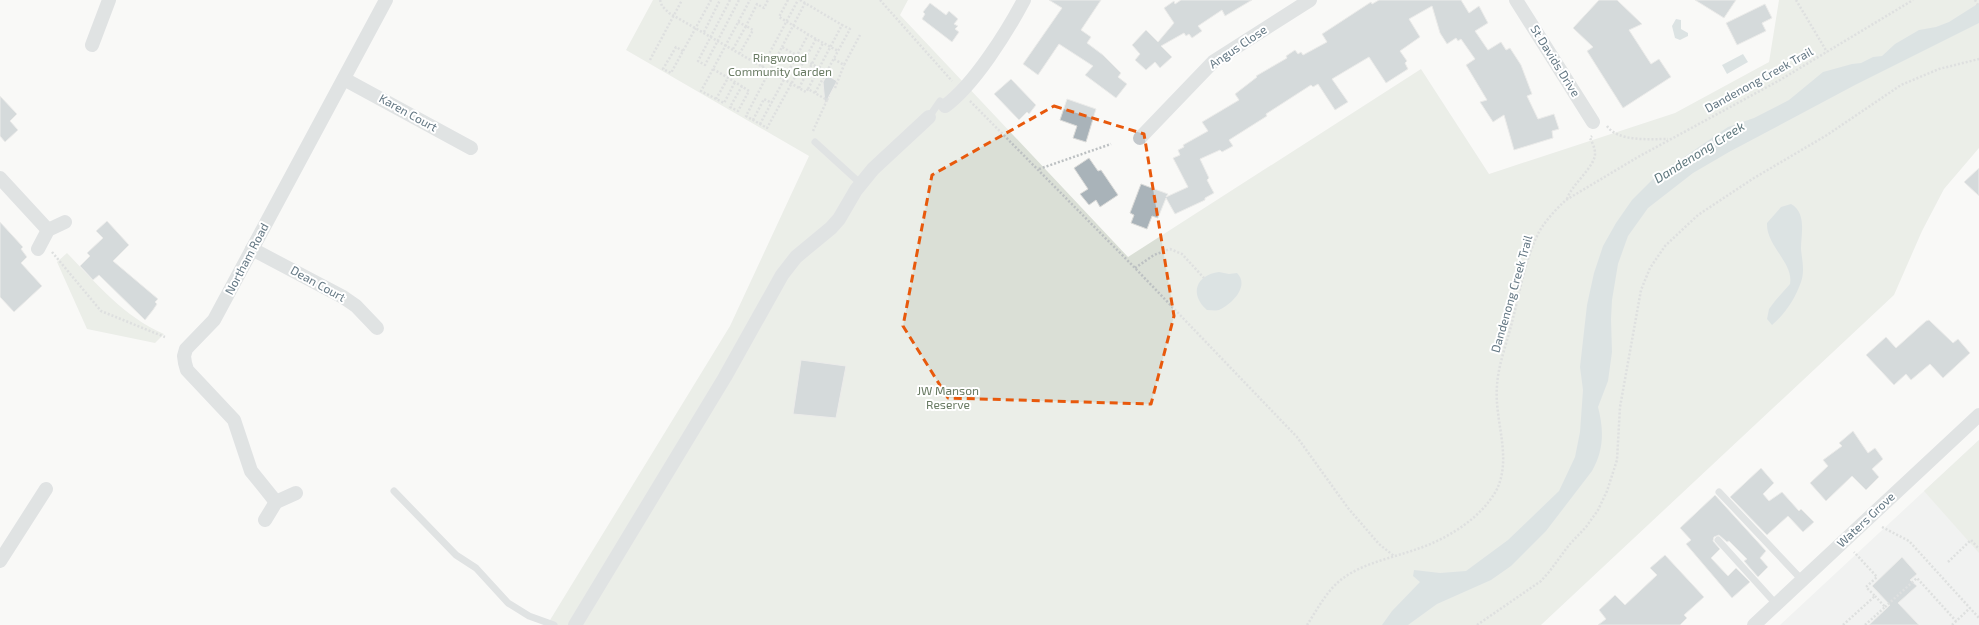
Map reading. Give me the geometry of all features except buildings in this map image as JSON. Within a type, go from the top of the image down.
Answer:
[{"type":"street","points":[[92,45],[110,0]]},
{"type":"street","name":"Northam Road","points":[[276,502],[251,471],[234,420],[188,370],[184,356],[186,349],[214,320],[386,0]]},
{"type":"street","points":[[942,103],[986,59],[1007,31],[1024,0]]},
{"type":"street","name":"Angus Close","points":[[1140,138],[1213,62],[1310,0]]},
{"type":"street","name":"St Davids Drive","points":[[1516,0],[1599,123]]},
{"type":"street","name":"Karen Court","points":[[344,79],[471,148]]},
{"type":"street","points":[[575,625],[725,377],[778,281],[796,257],[831,228],[839,219],[861,184],[873,169],[930,117]]},
{"type":"street","points":[[0,178],[48,230]]},
{"type":"street","points":[[43,248],[48,230],[65,222]]},
{"type":"street","name":"Dean Court","points":[[252,249],[343,297],[356,306],[377,328]]},
{"type":"street","name":"Waters Grove","points":[[1754,625],[1979,415]]},
{"type":"street","points":[[0,562],[46,489]]},
{"type":"street","points":[[265,520],[276,502],[296,493]]},
{"type":"lane","points":[[930,117],[942,103]]},
{"type":"lane","points":[[815,142],[861,184]]},
{"type":"lane","points":[[394,491],[456,555],[476,568],[508,603],[529,616],[554,625]]},
{"type":"lane","points":[[1719,492],[1802,580]]},
{"type":"lane","points":[[1718,540],[1776,604]]},
{"type":"path","points":[[660,0],[665,10],[806,92],[842,25]]},
{"type":"path","points":[[650,60],[682,0]]},
{"type":"path","points":[[683,51],[676,47],[663,69],[671,73],[711,0]]},
{"type":"path","points":[[704,32],[720,0]]},
{"type":"path","points":[[730,0],[698,61],[705,65],[740,0]]},
{"type":"path","points":[[735,82],[724,103],[701,91],[750,0]]},
{"type":"path","points":[[733,49],[759,0]]},
{"type":"path","points":[[756,4],[764,8],[768,0]]},
{"type":"path","points":[[788,0],[779,17],[838,51]]},
{"type":"path","points":[[762,66],[799,0],[805,3],[850,29],[816,94]]},
{"type":"path","points":[[880,0],[958,88],[1039,169],[1297,437],[1348,508],[1379,544],[1394,556]]},
{"type":"path","points":[[1796,0],[1827,52]]},
{"type":"path","name":"Dandenong Creek Trail","points":[[1308,625],[1326,596],[1341,579],[1367,566],[1418,549],[1458,530],[1480,511],[1496,490],[1503,470],[1497,408],[1498,375],[1526,269],[1539,233],[1556,209],[1566,200],[1669,140],[1827,52],[1913,0]]},
{"type":"path","points":[[1975,0],[1979,7]]},
{"type":"path","points":[[805,3],[746,116],[767,128],[816,39]]},
{"type":"path","points":[[738,22],[753,30],[740,53]]},
{"type":"path","points":[[760,124],[808,35]]},
{"type":"path","points":[[835,88],[844,65],[860,35]]},
{"type":"path","points":[[799,88],[823,43]]},
{"type":"path","points":[[782,46],[819,68]]},
{"type":"path","points":[[834,59],[844,65]]},
{"type":"path","points":[[1477,625],[1541,581],[1569,545],[1586,527],[1598,510],[1614,474],[1617,460],[1620,407],[1641,290],[1650,268],[1675,235],[1698,215],[1729,194],[1827,135],[1901,84],[1939,69],[1979,59]]},
{"type":"path","points":[[713,69],[742,86],[749,91],[738,111],[730,108],[742,86]]},
{"type":"path","points":[[716,99],[728,78]]},
{"type":"path","points":[[808,89],[827,100]]},
{"type":"path","points":[[824,151],[824,147],[812,133],[830,96]]},
{"type":"path","points":[[753,120],[764,99],[772,103]]},
{"type":"path","points":[[1599,123],[1611,132],[1630,138],[1669,140]]},
{"type":"path","points":[[1566,200],[1572,188],[1594,160],[1595,150],[1590,138]]},
{"type":"path","points":[[1039,169],[1111,144]]},
{"type":"path","points":[[43,248],[101,311],[165,337]]},
{"type":"path","points":[[1135,268],[1154,255],[1170,249],[1182,254],[1204,278]]},
{"type":"path","points":[[1882,527],[1909,541],[1979,618]]},
{"type":"path","points":[[1948,562],[1971,540],[1979,549]]},
{"type":"path","points":[[1854,552],[1877,577],[1866,587],[1885,607]]},
{"type":"path","points":[[1865,625],[1917,578],[1956,621]]},
{"type":"path","points":[[1843,625],[1875,596]]},
{"type":"path","points":[[1952,625],[1970,608]]},
{"type":"highlighted area","points":[[1054,106],[1144,134],[1174,316],[1151,404],[948,398],[903,326],[932,175]]},
{"type":"shaded area","points":[[1979,440],[1979,625],[1780,625]]},
{"type":"green space","points":[[653,0],[908,0],[900,15],[1128,257],[1421,69],[1489,174],[1675,113],[1769,62],[1779,0],[1979,0],[1979,148],[1944,189],[1922,231],[1894,295],[1541,625],[547,625],[730,326],[809,156],[626,50]]},
{"type":"green space","points":[[67,253],[100,288],[123,309],[149,327],[164,334],[155,343],[87,329],[57,262]]},
{"type":"green space","points":[[1979,440],[1979,553],[1924,491]]},
{"type":"water","name":"Dandenong Creek","points":[[1979,3],[1979,23],[1855,85],[1729,152],[1693,173],[1648,208],[1628,236],[1618,264],[1612,300],[1612,352],[1608,381],[1598,407],[1602,432],[1601,448],[1592,471],[1546,531],[1511,566],[1491,580],[1437,604],[1408,625],[1382,625],[1392,611],[1420,582],[1413,576],[1414,570],[1440,573],[1466,571],[1508,540],[1559,491],[1575,457],[1580,432],[1583,390],[1580,367],[1587,305],[1594,273],[1603,246],[1616,223],[1632,200],[1655,177],[1728,127],[1754,118],[1789,100],[1823,72],[1861,63],[1873,57],[1882,56],[1895,44],[1919,30],[1936,27],[1949,22]]},
{"type":"water","points":[[1676,19],[1681,20],[1681,29],[1688,33],[1688,36],[1680,40],[1675,38],[1672,26]]},
{"type":"water","points":[[1743,54],[1748,62],[1727,74],[1722,65]]},
{"type":"water","points":[[1791,204],[1799,213],[1802,224],[1802,278],[1799,288],[1789,306],[1772,325],[1767,319],[1769,309],[1790,284],[1790,276],[1788,269],[1771,239],[1767,223],[1781,207]]},
{"type":"water","points":[[1219,272],[1229,274],[1237,273],[1242,283],[1238,294],[1229,304],[1218,310],[1207,310],[1198,298],[1198,286],[1200,281],[1205,277]]},
{"type":"park label","name":"Ringwood Community Garden","points":[[780,65]]},
{"type":"park label","name":"JW Manson Reserve","points":[[948,398]]}]
